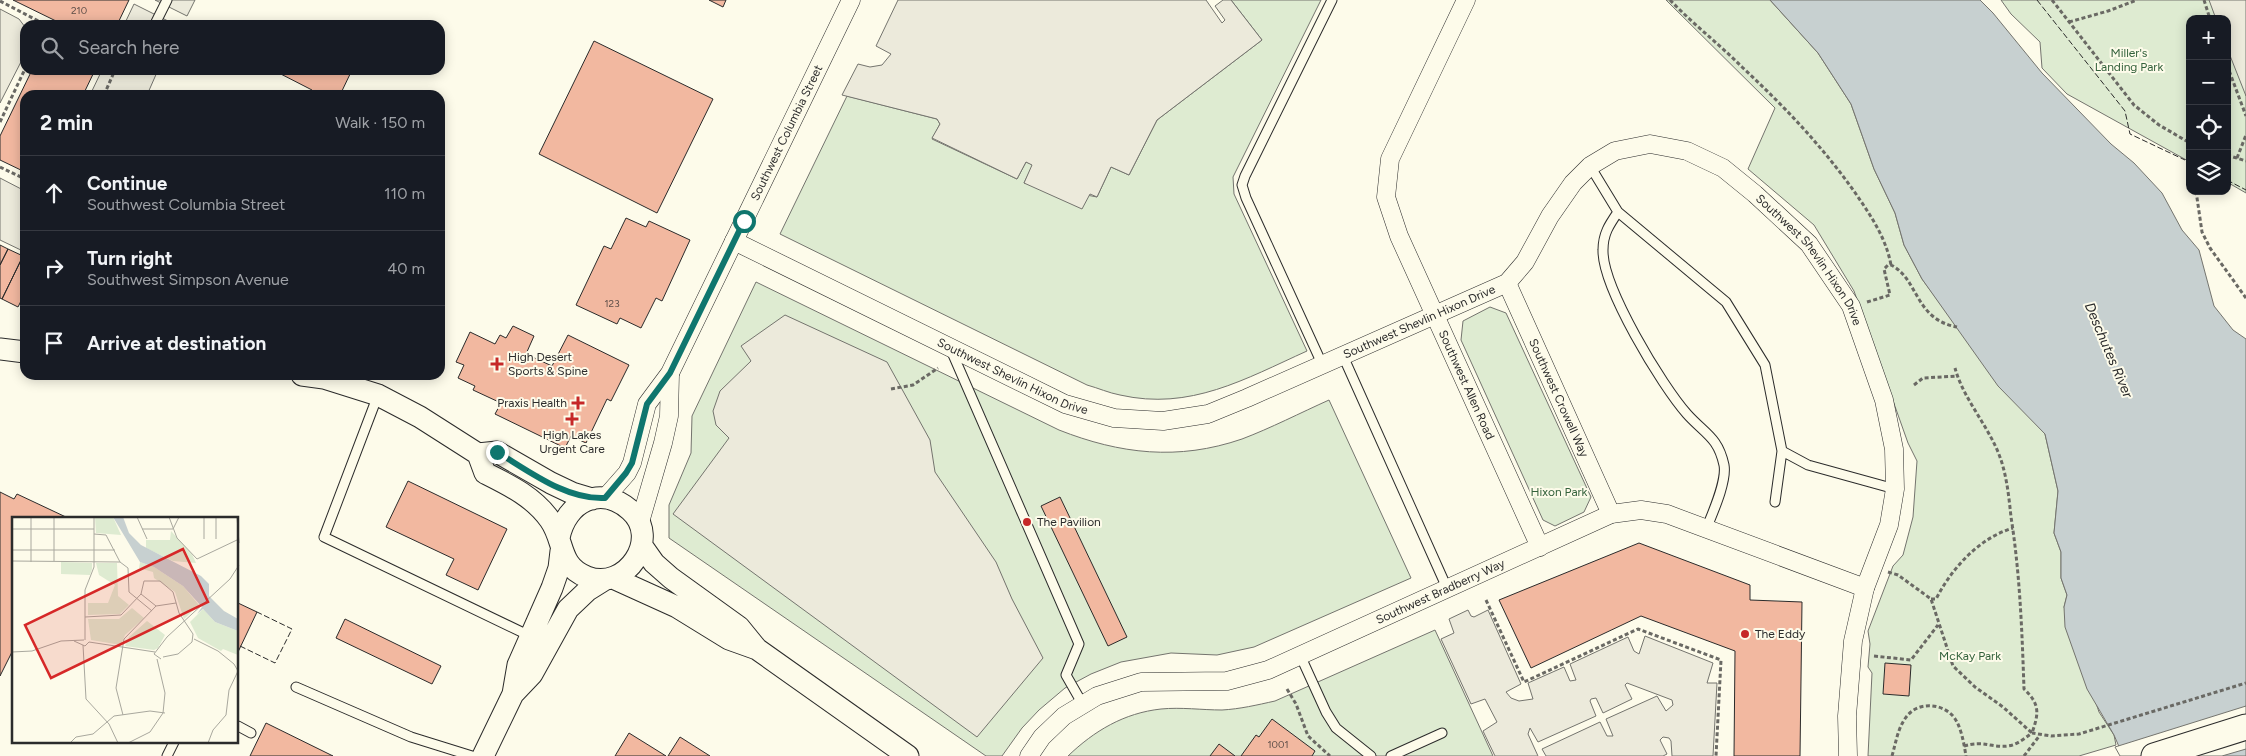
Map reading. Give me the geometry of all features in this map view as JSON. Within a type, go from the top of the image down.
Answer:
[{"type":"main road","points":[[2154,756],[2246,727]]},
{"type":"street","name":"Southwest Columbia Street","points":[[598,498],[626,473],[632,463],[647,404],[670,373],[851,0]]},
{"type":"street","name":"Southwest Allen Road","points":[[1466,0],[1390,159],[1386,197],[1399,236],[1540,546]]},
{"type":"street","name":"Southwest Shevlin Hixon Drive","points":[[734,242],[1065,404],[1114,418],[1163,421],[1208,414],[1323,366],[1507,283],[1525,262],[1550,216],[1573,183],[1590,166],[1615,151],[1650,144],[1687,151],[1723,168],[1755,194],[1809,244],[1851,306],[1884,400],[1894,449],[1895,490],[1889,525],[1865,588],[1853,641],[1847,716],[1848,756]]},
{"type":"street","name":"Southwest Crowell Way","points":[[1507,283],[1611,514]]},
{"type":"street","points":[[0,349],[20,351]]},
{"type":"street","name":"Southwest Columbia Street","points":[[640,522],[669,416],[670,373]]},
{"type":"street","points":[[330,380],[378,395],[420,418],[478,454],[497,452],[572,493],[619,502],[631,511],[640,522],[642,546],[636,560],[627,570],[588,590],[568,609],[532,674],[513,694]]},
{"type":"street","points":[[478,454],[485,473],[522,493],[537,505],[550,520],[567,563],[577,572],[589,578],[609,579],[677,607],[730,639],[757,649],[908,756]]},
{"type":"street","points":[[483,756],[513,694],[518,665],[559,568],[562,524],[569,513],[579,504],[598,498]]},
{"type":"street","name":"Southwest Bradberry Way","points":[[1029,756],[1042,738],[1064,716],[1082,703],[1097,696],[1141,682],[1227,681],[1268,670],[1611,514],[1641,510],[1667,514],[1707,527],[1865,588]]},
{"type":"street","points":[[642,546],[654,563],[665,573],[739,627],[757,649]]},
{"type":"lane","points":[[157,20],[167,0]]},
{"type":"lane","points":[[1323,366],[1246,198],[1242,185],[1332,0]]},
{"type":"lane","points":[[1590,166],[1618,212],[1726,302],[1765,365],[1782,451],[1775,502]]},
{"type":"lane","points":[[1618,212],[1605,231],[1602,252],[1613,292],[1659,376],[1688,414],[1716,441],[1724,467],[1722,483],[1707,527]]},
{"type":"lane","points":[[950,347],[1078,644],[1066,675],[1082,703]]},
{"type":"lane","points":[[1344,356],[1446,588]]},
{"type":"lane","points":[[378,395],[324,537],[530,636]]},
{"type":"lane","points":[[1782,451],[1808,465],[1895,490]]},
{"type":"lane","points":[[1300,655],[1326,712],[1336,728],[1371,756]]},
{"type":"lane","points":[[296,687],[411,738],[472,756]]},
{"type":"lane","points":[[239,727],[251,733]]},
{"type":"lane","points":[[1390,756],[1442,733]]},
{"type":"lane","points":[[167,756],[173,744]]},
{"type":"path","points":[[1670,0],[1742,66],[1796,120],[1839,170],[1871,216],[1886,245],[1892,265],[1902,274],[1926,310],[1936,319],[1958,327]]},
{"type":"path","points":[[2052,0],[2134,105],[2160,125],[2186,141]]},
{"type":"path","points":[[2069,22],[2108,12],[2136,0]]},
{"type":"path","points":[[2204,0],[2209,15]]},
{"type":"path","points":[[0,1],[37,20]]},
{"type":"path","points":[[0,122],[22,75]]},
{"type":"path","points":[[106,90],[113,75]]},
{"type":"path","points":[[2231,76],[2246,116]]},
{"type":"path","points":[[2238,158],[2246,135]]},
{"type":"path","points":[[2231,156],[2246,160]]},
{"type":"path","points":[[0,167],[20,177]]},
{"type":"path","points":[[2197,195],[2202,232],[2210,248],[2246,298]]},
{"type":"path","points":[[1851,306],[1890,295],[1884,270],[1888,265],[1892,265]]},
{"type":"path","points":[[891,389],[913,385],[938,368]]},
{"type":"path","points":[[1955,368],[1957,376],[2001,460],[2013,528],[2018,572],[2024,689],[2033,698],[2039,714],[2032,733],[2018,743],[2008,746],[1983,742],[1964,746]]},
{"type":"path","points":[[1914,385],[1923,378],[1957,376]]},
{"type":"path","points":[[1930,599],[1936,599],[1952,572],[1988,539],[1997,533],[2013,528]]},
{"type":"path","points":[[1874,567],[1898,575],[1930,599],[1953,666],[1975,687],[2003,707],[2032,733],[2052,736],[2080,734],[2246,683]]},
{"type":"path","points":[[1486,600],[1524,682],[1638,629],[1721,660],[1716,756]]},
{"type":"path","points":[[1874,656],[1912,660],[1938,625]]},
{"type":"path","points":[[1287,689],[1296,704],[1308,736],[1330,756]]},
{"type":"path","points":[[1892,756],[1900,726],[1908,714],[1917,708],[1930,705],[1952,716],[1966,756]]},
{"type":"path","points":[[2024,756],[2040,734]]},
{"type":"green space","points":[[1231,0],[1321,0],[1233,177],[1234,194],[1307,351],[1216,390],[1194,395],[1170,399],[1146,399],[1116,394],[1087,385],[780,234],[847,96],[937,119],[940,124],[932,139],[1017,179],[1026,162],[1033,165],[1024,183],[1097,197],[1111,167],[1129,175],[1157,120],[1262,40]]},
{"type":"green space","name":"McKay Park","points":[[1666,0],[1770,0],[1818,53],[1851,104],[1874,169],[1895,213],[1904,245],[1922,279],[1967,340],[2045,434],[2058,491],[2054,533],[2061,552],[2061,578],[2067,595],[2064,607],[2099,712],[2114,735],[2116,745],[2079,756],[1868,756],[1872,673],[1868,667],[1870,644],[1868,631],[1893,566],[1903,555],[1913,517],[1917,461],[1908,443],[1854,291],[1814,225],[1748,169],[1775,108]]},
{"type":"green space","name":"Miller's Landing Park","points":[[2001,0],[2246,0],[2246,193],[2231,184],[2231,15],[2186,15],[2186,160],[2067,94],[2042,68],[2040,42],[2011,14]]},
{"type":"green space","name":"The Pavilion","points":[[756,282],[1059,430],[1104,445],[1149,452],[1195,450],[1218,446],[1253,435],[1329,400],[1411,578],[1254,647],[1217,655],[1171,653],[1121,662],[1091,674],[1065,688],[1039,710],[1022,728],[1002,756],[986,756],[669,538],[669,505],[691,453],[692,416]]},
{"type":"green space","name":"Hixon Park","points":[[1490,307],[1506,313],[1591,497],[1584,512],[1555,526],[1543,520],[1461,340],[1463,321]]},
{"type":"green space","points":[[1435,630],[1493,756],[1068,756],[1099,731],[1122,719],[1147,711],[1169,708],[1214,710],[1248,707],[1275,701]]},
{"type":"shaded area","points":[[155,0],[195,0],[187,16]]},
{"type":"shaded area","points":[[898,0],[1206,0],[1222,23],[1225,20],[1215,6],[1223,0],[1231,0],[1262,40],[1157,120],[1129,175],[1111,167],[1097,197],[1090,194],[1082,209],[1024,183],[1032,165],[1026,162],[1017,179],[932,138],[940,124],[937,119],[842,95],[858,64],[870,67],[882,65],[891,54],[876,46]]},
{"type":"shaded area","points":[[2209,0],[2246,0],[2246,96],[2231,58],[2231,15],[2215,15]]},
{"type":"shaded area","points":[[134,4],[166,20],[126,20]]},
{"type":"shaded area","points":[[0,9],[20,20],[20,64],[0,103]]},
{"type":"shaded area","points":[[100,75],[156,75],[149,90],[92,90]]},
{"type":"shaded area","points":[[0,178],[20,188],[20,250],[0,240]]},
{"type":"shaded area","points":[[785,315],[887,362],[930,440],[935,472],[996,562],[1012,599],[1043,658],[977,737],[673,514],[729,438],[716,425],[713,411],[720,391],[751,361],[741,346]]},
{"type":"shaded area","points":[[1468,610],[1471,616],[1474,617],[1488,610],[1521,684],[1506,692],[1511,698],[1519,701],[1533,699],[1528,683],[1564,667],[1570,681],[1576,680],[1570,664],[1628,637],[1634,651],[1639,654],[1645,636],[1713,663],[1707,683],[1717,683],[1713,756],[1672,756],[1671,741],[1669,738],[1663,737],[1660,740],[1667,754],[1663,756],[1546,756],[1542,749],[1600,722],[1607,736],[1613,736],[1606,719],[1657,696],[1666,711],[1673,705],[1672,700],[1627,683],[1625,685],[1632,699],[1603,713],[1596,698],[1591,699],[1590,701],[1596,716],[1538,742],[1530,728],[1528,734],[1538,756],[1495,756],[1483,731],[1497,722],[1485,699],[1471,704],[1441,639],[1454,633],[1449,619]]},
{"type":"water","name":"Deschutes River","points":[[1770,0],[1980,0],[2042,73],[2162,193],[2182,230],[2199,250],[2214,306],[2233,330],[2246,339],[2246,756],[2123,756],[2114,735],[2087,689],[2065,627],[2064,607],[2067,595],[2061,578],[2061,552],[2054,533],[2058,491],[2045,434],[1998,386],[1922,279],[1904,245],[1895,213],[1874,169],[1851,104],[1818,53]]},
{"type":"pier","points":[[2246,706],[2246,749],[2222,756],[2120,756],[2115,747]]},
{"type":"building","points":[[13,0],[129,0],[119,20],[54,20]]},
{"type":"building","points":[[709,0],[726,0],[723,7]]},
{"type":"building","points":[[594,41],[713,99],[657,213],[539,154]]},
{"type":"building","points":[[30,75],[93,75],[85,90],[22,90]]},
{"type":"building","points":[[283,75],[350,75],[342,90],[312,90]]},
{"type":"building","points":[[20,95],[20,170],[0,160],[0,136]]},
{"type":"building","points":[[626,218],[646,227],[649,221],[690,240],[662,301],[656,298],[641,328],[620,318],[617,324],[576,305],[604,246],[611,249]]},
{"type":"building","points":[[0,245],[8,249],[0,265]]},
{"type":"building","points":[[8,249],[20,255],[20,262],[2,299],[0,298],[0,265]]},
{"type":"building","points":[[20,262],[20,303],[18,307],[2,299]]},
{"type":"building","points":[[513,326],[534,336],[526,354],[552,366],[568,335],[629,365],[611,401],[607,399],[586,443],[571,436],[565,448],[495,414],[501,403],[473,390],[475,386],[458,378],[464,365],[456,362],[470,332],[495,344],[500,335],[506,338]]},
{"type":"building","points":[[408,481],[507,529],[478,590],[446,575],[454,559],[386,527]]},
{"type":"building","points":[[0,492],[14,499],[17,494],[66,517],[12,517],[12,652],[0,676]]},
{"type":"building","points":[[1060,497],[1127,637],[1108,646],[1041,506]]},
{"type":"building","name":"The Eddy","points":[[1639,543],[1750,585],[1750,600],[1802,602],[1800,756],[1734,756],[1735,651],[1641,616],[1531,668],[1499,600]]},
{"type":"building","points":[[239,603],[257,612],[239,650]]},
{"type":"building","points":[[345,619],[441,666],[432,684],[336,638]]},
{"type":"building","points":[[1885,663],[1911,665],[1909,696],[1883,694]]},
{"type":"building","points":[[1272,719],[1315,751],[1312,756],[1241,756],[1256,735],[1259,737]]},
{"type":"building","points":[[266,723],[333,756],[250,756]]},
{"type":"building","points":[[629,733],[666,756],[615,756]]},
{"type":"building","points":[[680,737],[710,756],[668,756]]},
{"type":"building","points":[[1219,744],[1235,756],[1210,756]]},
{"type":"fence","points":[[2037,0],[2125,111],[2130,134],[2185,160]]},
{"type":"fence","points":[[2231,182],[2246,190]]},
{"type":"fence","points":[[240,646],[275,663],[292,629],[257,612]]},
{"type":"place","name":"High Desert Sports & Spine","points":[[497,364]]},
{"type":"place","name":"Praxis Health","points":[[578,403]]},
{"type":"place","name":"High Lakes Urgent Care","points":[[572,419]]},
{"type":"place","name":"The Pavilion","points":[[1027,522]]},
{"type":"place","name":"The Eddy","points":[[1745,634]]},
{"type":"route","points":[[497,452],[572,493],[592,499],[605,498],[617,486],[632,463],[647,404],[670,373],[744,221]]}]
